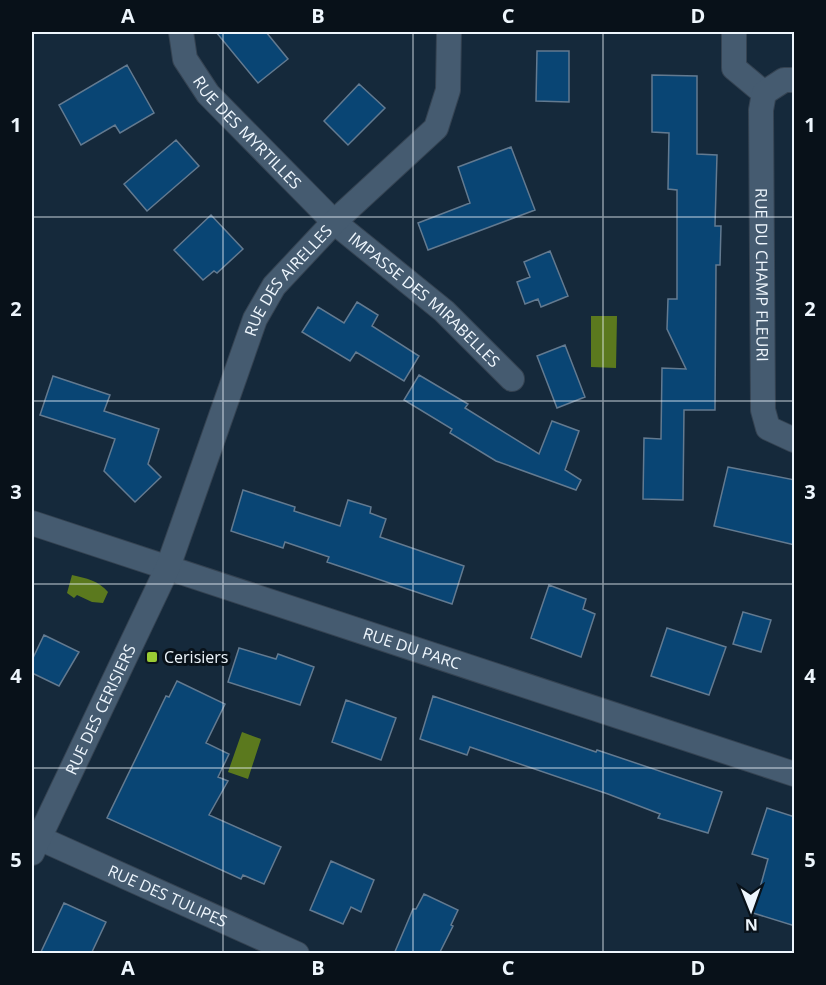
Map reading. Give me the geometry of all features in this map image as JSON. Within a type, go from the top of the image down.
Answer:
[{"type":"street","name":"RUE DES MYRTILLES","points":[[181,32],[185,60],[208,94],[334,222]]},
{"type":"street","name":"RUE DES AIRELLES","points":[[168,567],[255,320],[274,286],[334,222],[436,128],[448,90],[449,32]]},
{"type":"street","points":[[734,32],[734,68],[764,93],[784,80],[795,80]]},
{"type":"street","name":"RUE DU CHAMP FLEURI","points":[[764,93],[761,110],[763,410],[768,428],[795,440]]},
{"type":"street","name":"IMPASSE DES MIRABELLES","points":[[334,222],[444,311],[512,379]]},
{"type":"street","name":"RUE DU PARC","points":[[32,523],[795,774]]},
{"type":"street","name":"RUE DES CERISIERS","points":[[35,845],[168,567]]},
{"type":"street","name":"RUE DES TULIPES","points":[[35,845],[297,954]]},
{"type":"shaded area","points":[[591,316],[617,316],[616,368],[591,367]]},
{"type":"shaded area","points":[[72,575],[101,585],[108,592],[103,603],[92,602],[77,595],[74,598],[67,593]]},
{"type":"shaded area","points":[[242,732],[261,739],[248,779],[228,772]]},
{"type":"building","points":[[216,32],[266,32],[288,59],[258,83]]},
{"type":"building","points":[[537,51],[569,51],[569,102],[536,101]]},
{"type":"building","points":[[127,65],[154,113],[120,133],[115,125],[81,145],[59,105]]},
{"type":"building","points":[[652,75],[697,76],[697,154],[717,155],[715,226],[721,226],[720,265],[716,265],[715,410],[684,410],[683,500],[643,499],[644,438],[661,439],[662,368],[686,369],[667,329],[668,299],[677,299],[677,190],[668,189],[669,133],[652,132]]},
{"type":"building","points":[[359,84],[385,108],[348,145],[324,121]]},
{"type":"building","points":[[176,140],[199,166],[147,211],[124,184]]},
{"type":"building","points":[[511,147],[535,210],[428,250],[418,223],[470,203],[458,167]]},
{"type":"building","points":[[211,215],[243,249],[217,273],[214,271],[203,280],[174,250]]},
{"type":"building","points":[[550,251],[568,296],[541,307],[538,299],[525,304],[517,282],[530,277],[524,262]]},
{"type":"building","points":[[357,302],[378,315],[372,326],[419,356],[404,381],[356,352],[350,361],[302,332],[318,307],[344,323]]},
{"type":"building","points":[[565,345],[585,397],[557,408],[537,356]]},
{"type":"building","points":[[419,375],[468,404],[465,408],[539,454],[552,421],[579,431],[565,470],[581,480],[576,490],[496,461],[450,433],[452,429],[404,400]]},
{"type":"building","points":[[53,376],[110,395],[104,411],[159,429],[148,464],[161,477],[135,502],[104,471],[115,439],[40,415]]},
{"type":"building","points":[[728,467],[795,480],[795,545],[714,526]]},
{"type":"building","points":[[243,490],[295,507],[294,511],[340,526],[348,500],[371,507],[370,513],[386,519],[380,537],[464,566],[452,604],[327,562],[329,557],[285,542],[283,548],[231,531]]},
{"type":"building","points":[[549,585],[586,599],[583,609],[595,614],[581,657],[531,638]]},
{"type":"building","points":[[743,612],[771,620],[761,652],[733,644]]},
{"type":"building","points":[[667,628],[726,647],[709,695],[651,676]]},
{"type":"building","points":[[44,635],[79,652],[59,686],[32,673],[32,660]]},
{"type":"building","points":[[239,648],[276,659],[278,654],[314,667],[300,705],[228,682]]},
{"type":"building","points":[[177,681],[225,704],[206,743],[229,754],[218,777],[228,781],[209,815],[281,847],[264,884],[243,875],[241,879],[107,818],[166,696],[169,697]]},
{"type":"building","points":[[433,696],[722,792],[708,833],[658,818],[660,814],[608,794],[470,747],[467,755],[420,739]]},
{"type":"building","points":[[346,700],[396,718],[381,760],[332,742]]},
{"type":"building","points":[[767,808],[795,817],[795,926],[753,913],[768,859],[752,854]]},
{"type":"building","points":[[331,861],[374,880],[361,912],[351,907],[343,924],[310,910]]},
{"type":"building","points":[[424,894],[458,910],[439,954],[394,954],[413,909],[416,909]]},
{"type":"building","points":[[64,903],[106,922],[91,954],[40,954]]},
{"type":"place","name":"Cerisiers","points":[[152,657]]}]
